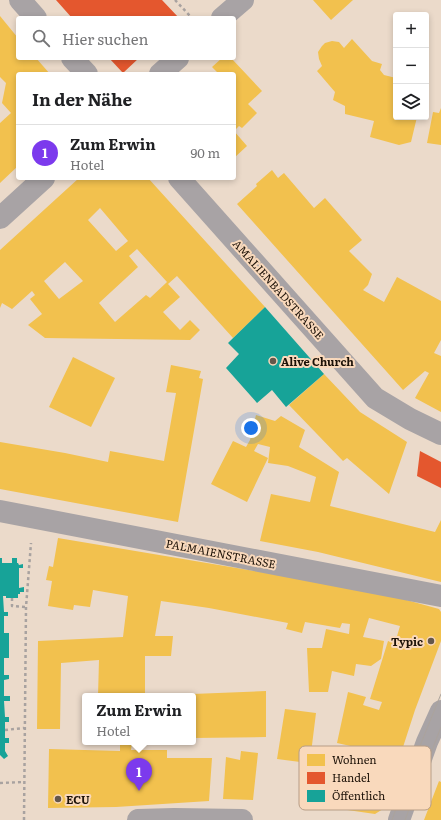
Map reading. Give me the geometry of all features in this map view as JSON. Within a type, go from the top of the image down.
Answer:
[{"type":"street","points":[[20,0],[34,16]]},
{"type":"street","points":[[224,16],[242,0]]},
{"type":"street","points":[[74,60],[85,72]]},
{"type":"street","points":[[162,72],[176,60]]},
{"type":"street","points":[[0,218],[42,180]]},
{"type":"street","name":"AMALIENBADSTRASSE","points":[[181,180],[374,398],[410,419],[441,434]]},
{"type":"street","name":"PALMAIENSTRASSE","points":[[0,511],[441,596]]},
{"type":"street","points":[[426,746],[441,711]]},
{"type":"street","points":[[399,820],[403,810]]},
{"type":"street","points":[[138,820],[242,820]]},
{"type":"path","points":[[176,0],[190,16]]},
{"type":"path","points":[[24,820],[26,607],[34,517]]},
{"type":"path","points":[[12,598],[12,606],[26,607]]},
{"type":"path","points":[[5,730],[24,728]]},
{"type":"path","points":[[0,783],[24,782]]},
{"type":"building: Wohnen","points":[[313,0],[353,0],[331,20]]},
{"type":"building: Wohnen","points":[[0,16],[16,36],[16,60],[38,60],[48,72],[16,72],[16,168],[0,183],[0,123],[11,113],[2,103],[6,83],[0,77]]},
{"type":"building: Wohnen","points":[[352,39],[372,61],[382,64],[380,70],[384,75],[393,77],[393,120],[416,120],[411,142],[399,145],[370,137],[374,121],[345,114],[345,106],[333,100],[335,92],[317,71],[322,66],[318,52],[325,43],[332,41],[339,42],[344,48]]},
{"type":"building: Wohnen","points":[[220,60],[233,60],[262,91],[248,104],[257,113],[242,128],[239,126],[236,129],[236,72],[217,72],[212,67]]},
{"type":"building: Wohnen","points":[[441,108],[441,145],[427,143],[433,112],[439,113]]},
{"type":"building: Wohnen","points":[[236,133],[247,146],[236,156]]},
{"type":"building: Wohnen","points":[[272,170],[278,178],[284,173],[314,208],[325,198],[362,240],[349,251],[372,274],[368,285],[363,290],[384,302],[397,277],[441,301],[441,340],[434,353],[441,356],[441,412],[415,398],[429,373],[425,371],[403,390],[237,204]]},
{"type":"building: Wohnen","points":[[77,180],[150,180],[265,307],[233,338],[177,276],[168,284],[180,297],[163,312],[180,330],[190,320],[200,330],[190,340],[45,338],[28,325],[42,314],[30,299],[35,295],[32,291],[12,309],[2,303],[0,308],[0,250]],"holes":[[[100,208],[128,241],[116,251],[88,220]],[[137,249],[167,282],[150,298],[146,295],[115,322],[99,303],[138,267],[129,256]],[[65,262],[83,281],[59,299],[44,281]]]},
{"type":"building: Wohnen","points":[[73,357],[115,378],[91,427],[49,407]]},
{"type":"building: Wohnen","points":[[171,365],[201,371],[199,378],[203,379],[178,522],[0,489],[0,442],[108,462],[110,451],[164,461],[176,393],[166,392]]},
{"type":"building: Wohnen","points":[[324,374],[360,412],[407,442],[389,494],[347,458],[343,461],[289,405]]},
{"type":"building: Wohnen","points":[[256,415],[275,421],[281,416],[305,430],[299,447],[339,472],[330,506],[435,532],[441,520],[441,582],[318,552],[260,541],[271,494],[310,502],[316,477],[288,466],[268,463],[270,447],[258,444],[254,451],[268,458],[247,502],[211,484],[233,441],[246,447],[250,440]]},
{"type":"building: Wohnen","points":[[58,538],[374,591],[439,609],[441,612],[441,641],[403,746],[350,746],[337,743],[348,692],[366,697],[363,705],[379,710],[382,702],[370,699],[388,641],[395,643],[400,626],[369,618],[363,637],[384,641],[381,659],[371,666],[356,664],[354,676],[332,671],[328,692],[309,692],[307,648],[322,648],[326,629],[349,634],[350,624],[342,623],[340,628],[305,622],[302,633],[286,629],[288,623],[209,608],[161,601],[155,636],[173,636],[171,656],[145,656],[145,693],[98,693],[99,660],[61,663],[60,729],[37,729],[38,641],[123,637],[128,596],[93,590],[90,607],[74,605],[73,610],[48,606],[52,581],[46,580],[49,566],[53,567]]},
{"type":"building: Wohnen","points":[[266,691],[266,737],[196,738],[196,694]]},
{"type":"building: Wohnen","points":[[285,709],[316,713],[312,746],[299,746],[299,762],[277,759]]},
{"type":"building: Wohnen","points":[[120,745],[132,745],[131,750],[167,750],[167,758],[212,758],[209,801],[116,807],[48,808],[49,749],[120,751]]},
{"type":"building: Wohnen","points":[[241,751],[258,753],[253,800],[223,799],[226,757],[240,760]]},
{"type":"building: Wohnen","points":[[439,781],[441,782],[441,820],[424,820],[428,810],[431,810],[431,802]]},
{"type":"building: Wohnen","points":[[347,810],[381,810],[375,814]]},
{"type":"building: Handel","points":[[56,0],[162,0],[177,16],[70,16]]},
{"type":"building: Handel","points":[[111,60],[137,60],[124,72],[122,72]]},
{"type":"building: Handel","points":[[420,451],[441,462],[441,488],[417,476]]},
{"type":"building: Öffentlich","name":"Alive Church","points":[[265,307],[324,374],[286,407],[272,390],[257,403],[226,368],[239,354],[228,343]]},
{"type":"building: Öffentlich","points":[[0,558],[2,558],[2,563],[12,563],[12,558],[17,558],[17,563],[19,565],[23,564],[23,568],[19,568],[19,588],[24,587],[24,592],[20,592],[20,594],[18,594],[18,598],[6,598],[6,596],[3,596],[4,612],[8,612],[8,616],[4,616],[4,633],[9,633],[9,658],[4,658],[4,675],[9,675],[9,679],[4,680],[4,696],[10,696],[10,701],[4,701],[5,717],[9,717],[9,722],[5,722],[5,738],[9,738],[9,743],[5,743],[5,751],[8,756],[4,759],[0,755]]},
{"type":"tram line","points":[[420,746],[441,694]]},
{"type":"tram line","points":[[431,753],[441,727]]},
{"type":"tram line","points":[[392,820],[396,810]]},
{"type":"tram line","points":[[405,820],[409,810]]},
{"type":"place","name":"Alive Church","points":[[273,361]]},
{"type":"place","name":"Typic","points":[[431,641]]},
{"type":"place","name":"Zum Erwin","points":[[139,791]]},
{"type":"place","name":"ECU","points":[[58,799]]}]
